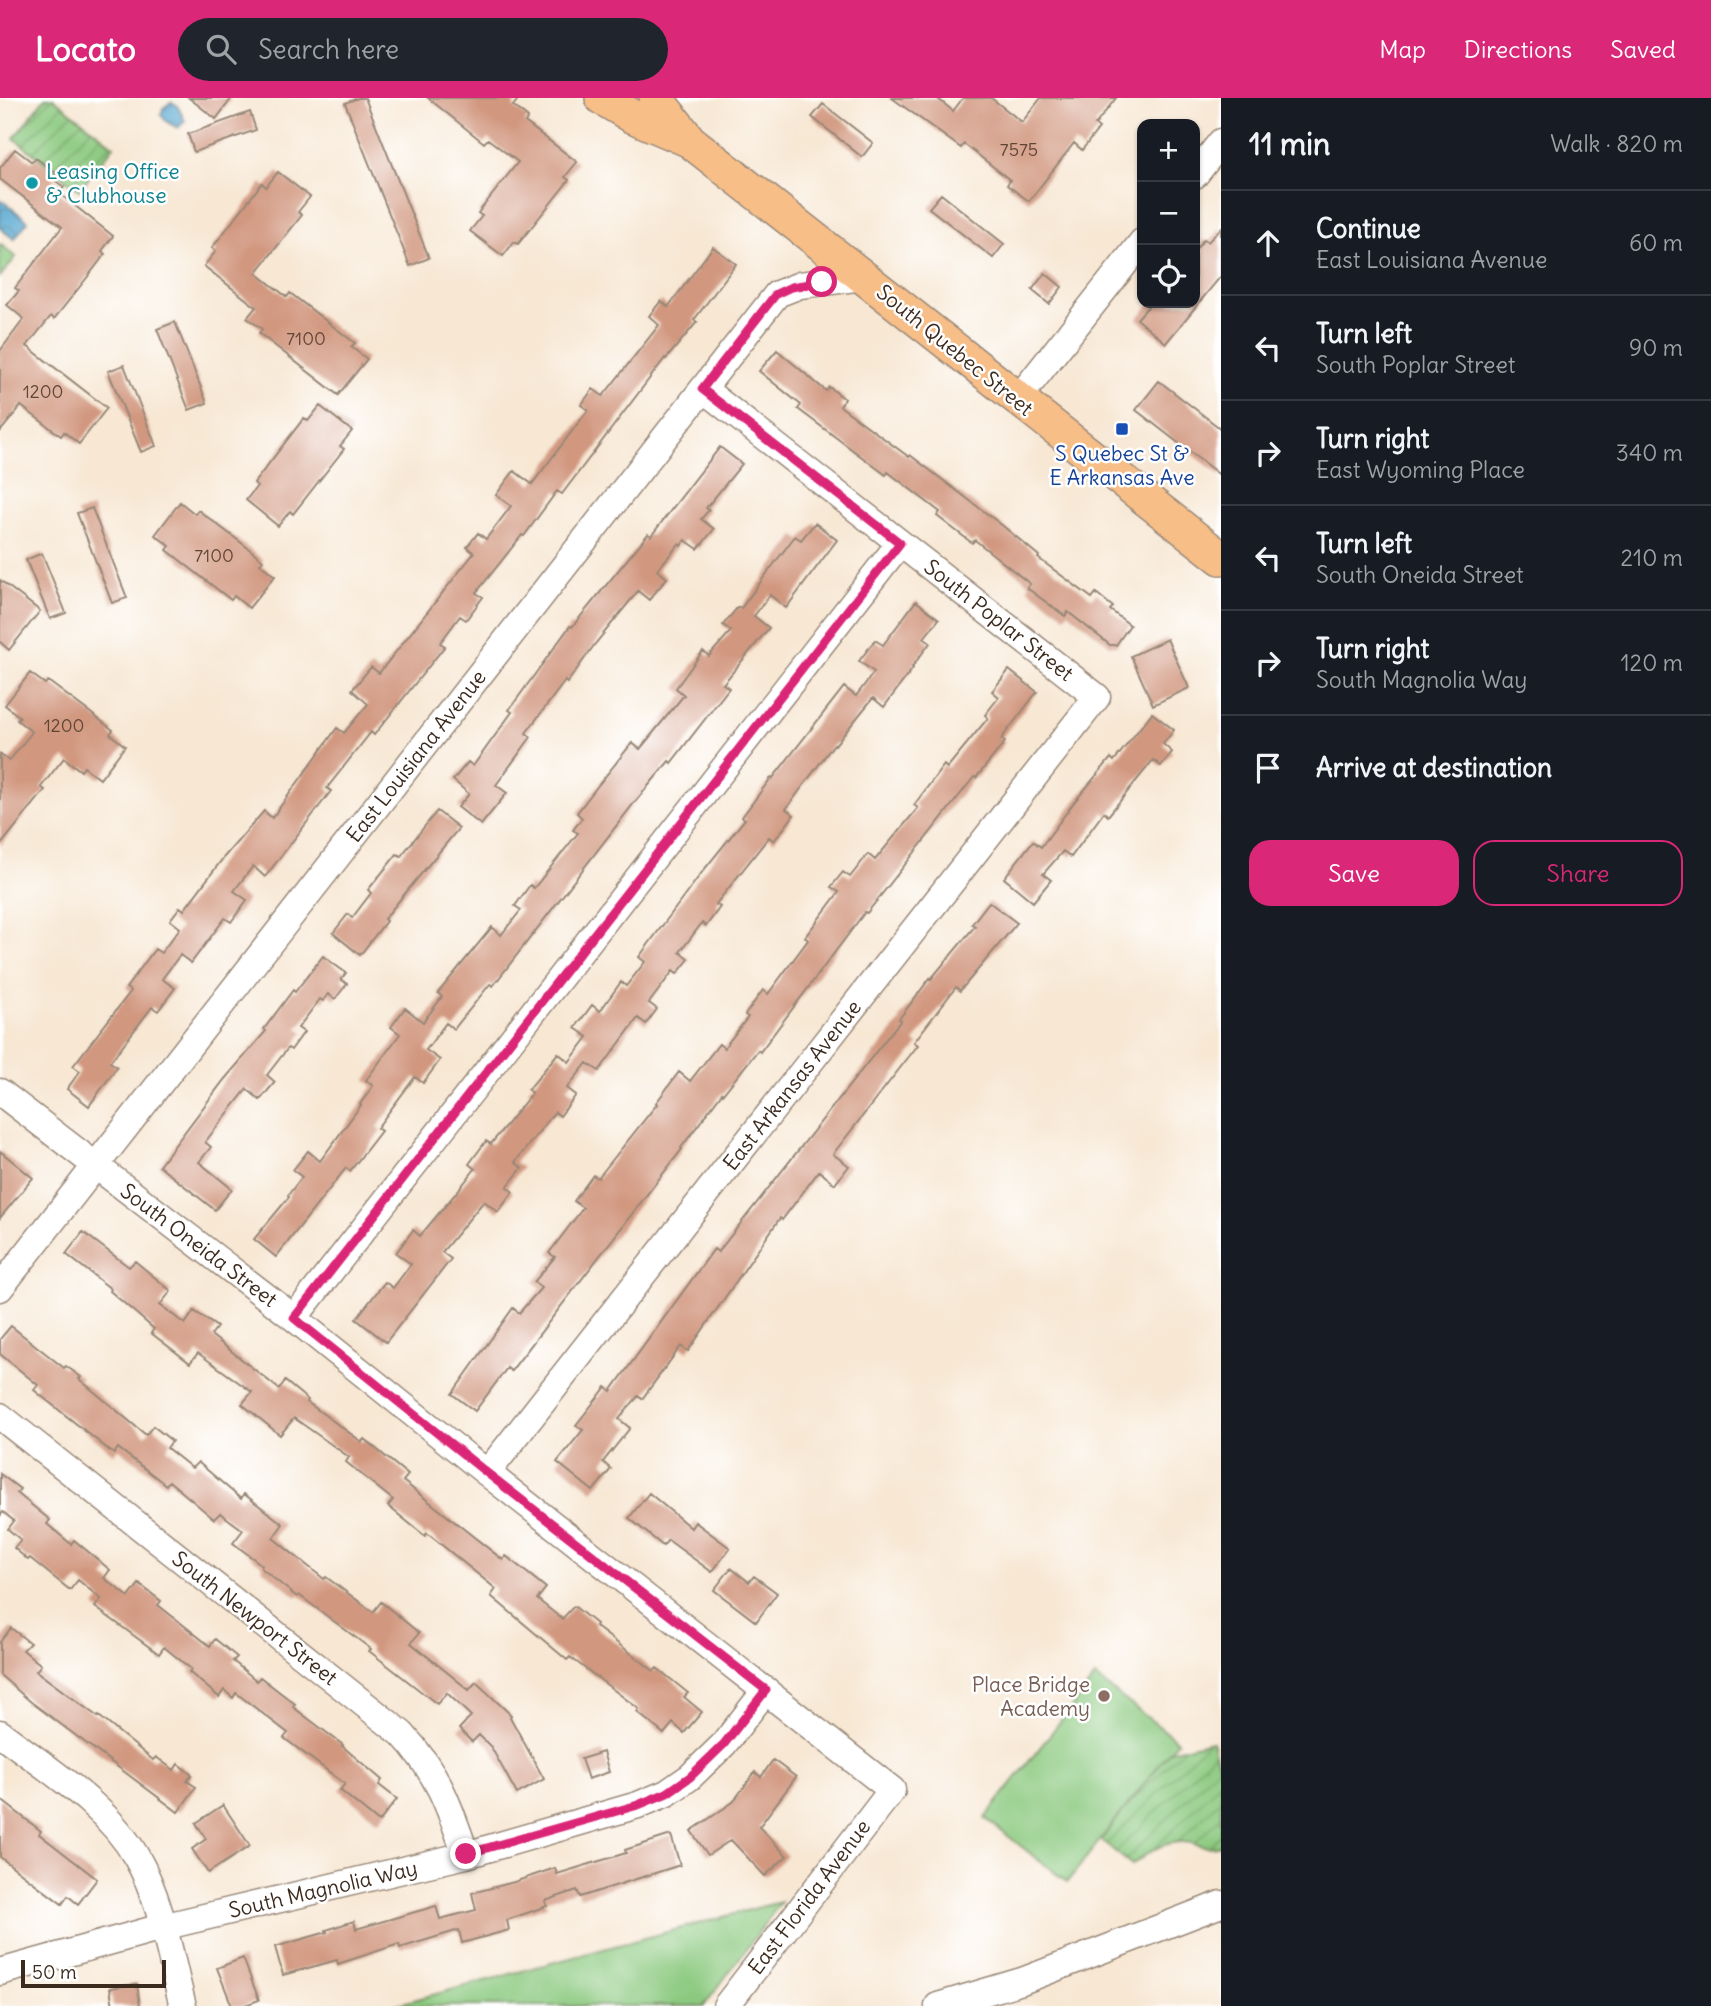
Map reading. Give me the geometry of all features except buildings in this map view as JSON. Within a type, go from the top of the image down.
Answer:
[{"type":"main road","name":"South Quebec Street","points":[[602,98],[632,116],[690,141]]},
{"type":"main road","name":"South Quebec Street","points":[[656,98],[690,141],[1221,558]]},
{"type":"street","points":[[1200,169],[1221,142]]},
{"type":"street","points":[[1017,400],[1140,245]]},
{"type":"street","name":"East Louisiana Avenue","points":[[0,1288],[776,294],[800,285],[863,277]]},
{"type":"street","name":"South Poplar Street","points":[[702,389],[1097,696]]},
{"type":"street","points":[[294,1318],[900,543]]},
{"type":"street","name":"East Arkansas Avenue","points":[[487,1473],[1097,696]]},
{"type":"street","name":"South Oneida Street","points":[[0,1092],[294,1318],[892,1790]]},
{"type":"street","name":"South Newport Street","points":[[0,1416],[402,1734],[422,1756],[446,1797],[466,1854]]},
{"type":"street","name":"South Magnolia Way","points":[[0,1972],[162,1927],[466,1854],[638,1805],[667,1793],[690,1777],[716,1752],[766,1690]]},
{"type":"street","points":[[0,1733],[79,1794],[114,1827],[136,1856],[145,1872],[183,2006]]},
{"type":"street","name":"East Florida Avenue","points":[[726,2006],[892,1790]]},
{"type":"street","points":[[938,2006],[1033,1977],[1221,1904]]},
{"type":"green space","points":[[45,98],[53,98],[114,146],[79,190],[14,138]]},
{"type":"green space","points":[[0,244],[16,257],[0,277]]},
{"type":"green space","points":[[1095,1677],[1178,1741],[1067,1882],[985,1818]]},
{"type":"green space","points":[[1212,1741],[1221,1775],[1221,1845],[1209,1847],[1183,1842],[1169,1843],[1149,1852],[1132,1865],[1101,1840],[1170,1751]]},
{"type":"green space","points":[[781,1902],[704,2006],[391,2006],[760,1907]]},
{"type":"water","points":[[171,102],[177,105],[185,121],[178,128],[161,115],[163,108]]},
{"type":"water","points":[[0,199],[28,221],[14,239],[0,228]]},
{"type":"place","name":"Leasing Office & Clubhouse","points":[[32,183]]},
{"type":"place","name":"S Quebec St & E Arkansas Ave","points":[[1122,429]]},
{"type":"place","name":"Place Bridge Academy","points":[[1104,1696]]},
{"type":"route","points":[[466,1854],[638,1805],[667,1793],[690,1777],[724,1744],[766,1690],[487,1473],[294,1318],[900,543],[702,389],[776,294],[791,287],[822,282]]}]
